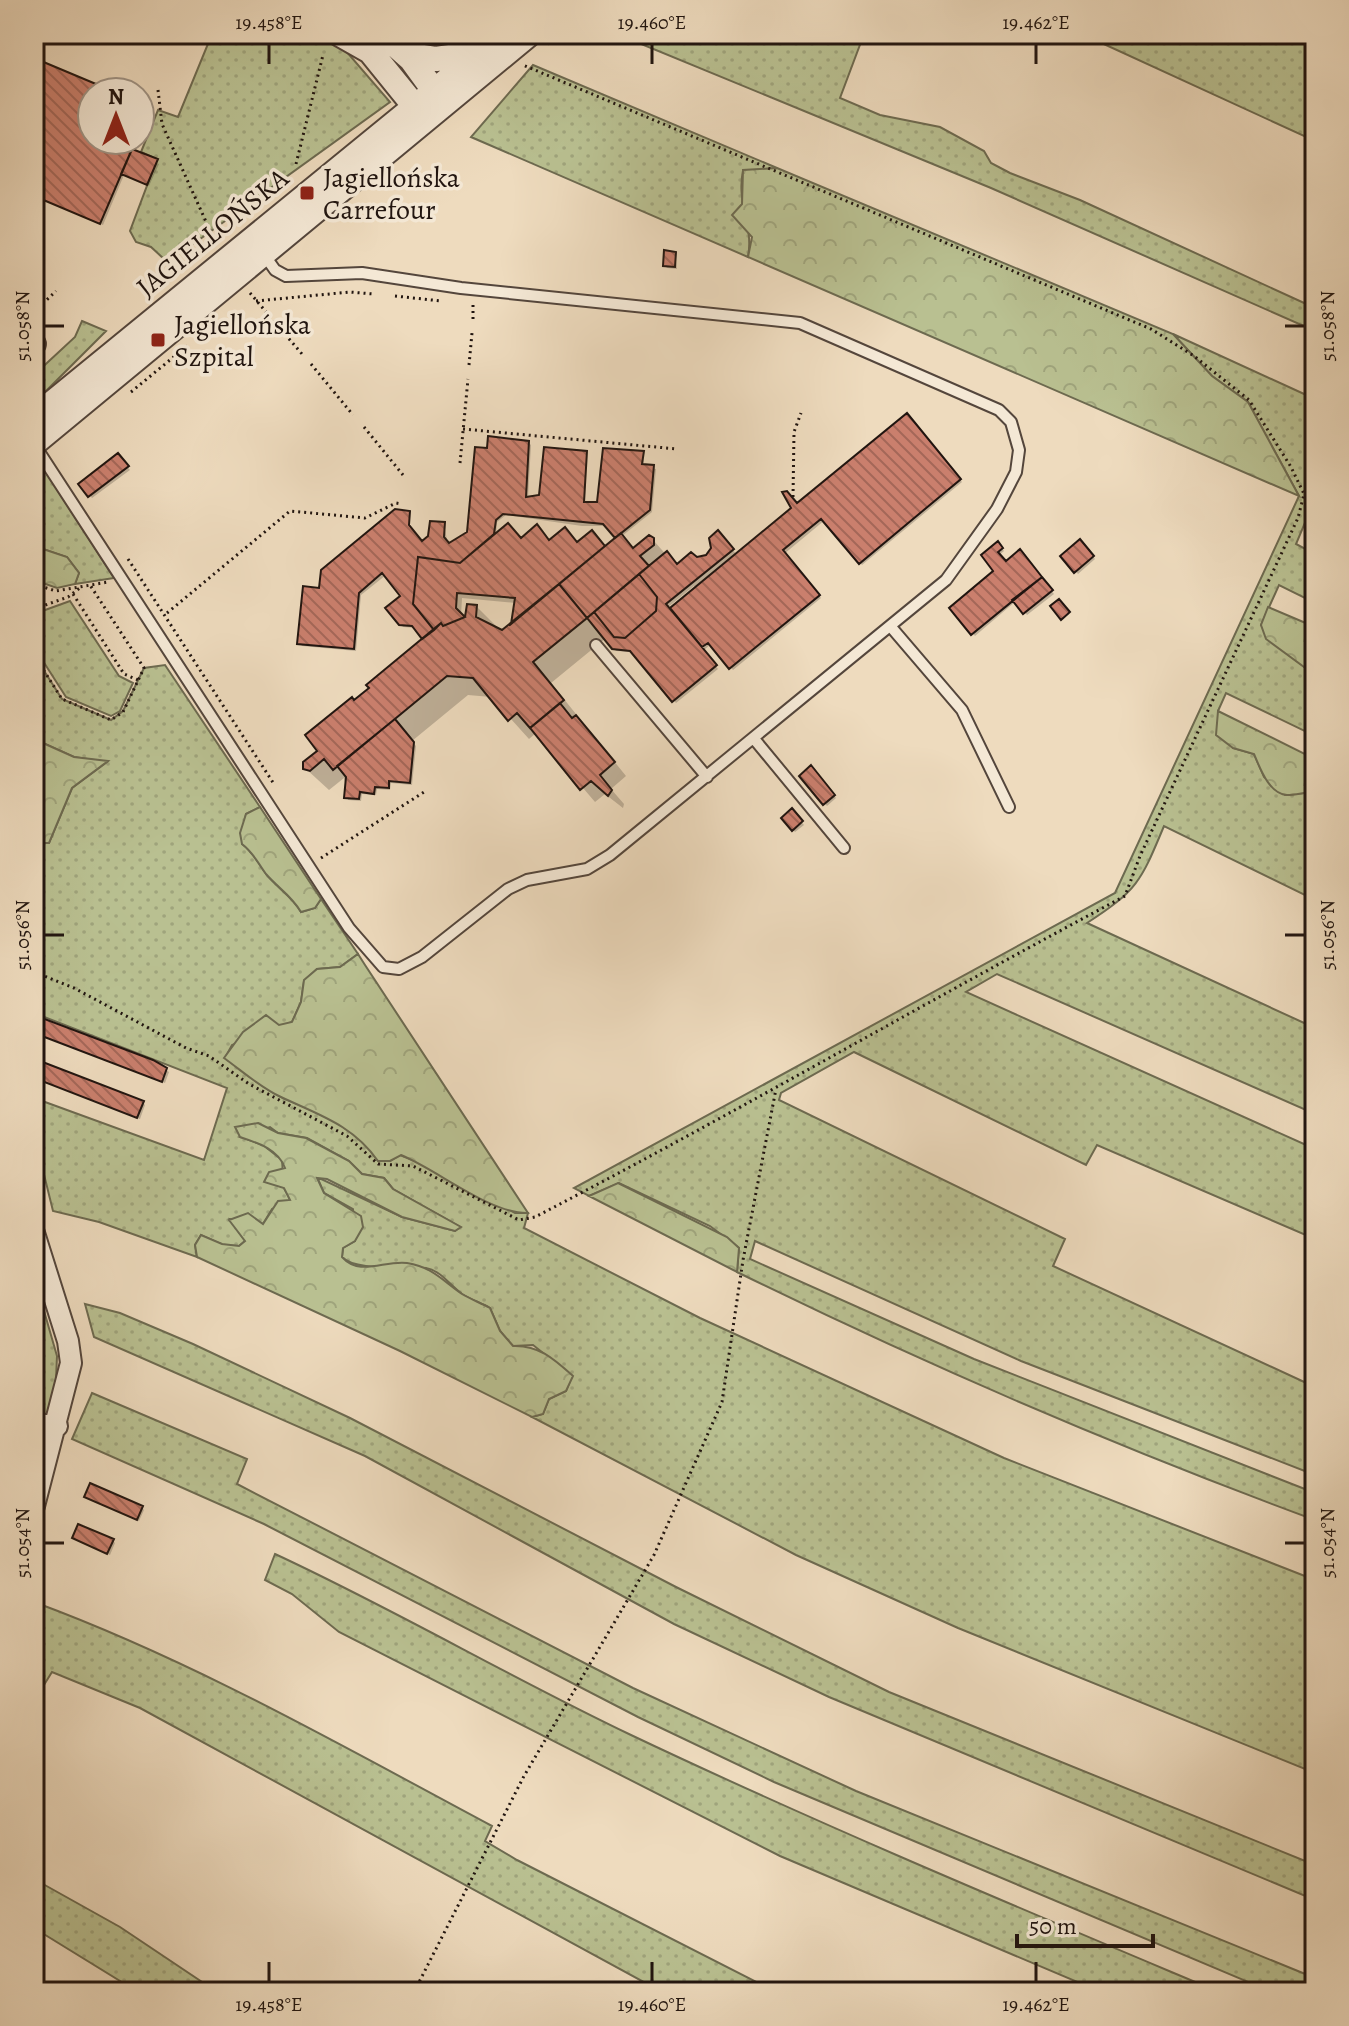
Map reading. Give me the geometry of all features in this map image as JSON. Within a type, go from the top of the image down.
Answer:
[{"type":"street","points":[[340,34],[370,51],[430,106]]},
{"type":"street","points":[[383,34],[406,54],[430,106]]},
{"type":"street","name":"JAGIELLOŃSKA","points":[[430,106],[480,53],[504,34]]},
{"type":"street","name":"JAGIELLOŃSKA","points":[[34,418],[257,247],[430,106],[529,34]]},
{"type":"street","points":[[406,54],[436,59],[480,53]]},
{"type":"street","name":"JAGIELLOŃSKA","points":[[34,443],[257,247]]},
{"type":"street","points":[[34,1233],[68,1341],[71,1363],[34,1506]]},
{"type":"street","points":[[35,1418],[57,1426]]},
{"type":"lane","points":[[34,443],[349,928],[383,967],[399,969],[422,957],[508,889],[527,880],[587,869],[755,740],[946,580],[997,509],[1016,472],[1019,450],[1011,422],[999,410],[800,323],[362,273],[286,276],[275,270],[257,247]]},
{"type":"lane","points":[[891,627],[962,710],[1009,807]]},
{"type":"lane","points":[[596,645],[707,777]]},
{"type":"lane","points":[[755,740],[844,848]]},
{"type":"path","points":[[296,164],[323,55]]},
{"type":"path","points":[[34,972],[74,988],[186,1048],[209,1056],[268,1095],[347,1136],[378,1164],[413,1166],[519,1220],[535,1217],[1125,896],[1140,856],[1298,518],[1304,494],[1249,400],[1194,356],[1151,329],[523,65]]},
{"type":"path","points":[[158,90],[162,124],[212,235]]},
{"type":"path","points":[[246,289],[302,354]]},
{"type":"path","points":[[34,312],[56,291]]},
{"type":"path","points":[[256,301],[350,292],[373,294]]},
{"type":"path","points":[[395,296],[449,302]]},
{"type":"path","points":[[468,303],[473,303],[473,319]]},
{"type":"path","points":[[469,365],[472,333]]},
{"type":"path","points":[[311,364],[353,415]]},
{"type":"path","points":[[460,463],[468,379]]},
{"type":"path","points":[[793,497],[794,432],[801,413]]},
{"type":"path","points":[[364,427],[403,475]]},
{"type":"path","points":[[463,429],[677,449]]},
{"type":"path","points":[[165,615],[290,511],[365,518],[396,503],[402,504]]},
{"type":"path","points":[[123,552],[279,792]]},
{"type":"path","points":[[34,584],[56,591],[116,581]]},
{"type":"path","points":[[34,655],[62,699],[111,720],[123,712],[144,668],[90,585]]},
{"type":"path","points":[[34,609],[59,601],[82,587]]},
{"type":"path","points":[[56,591],[59,601]]},
{"type":"path","points":[[73,594],[124,674],[138,680]]},
{"type":"path","points":[[313,845],[322,858],[424,792]]},
{"type":"path","points":[[414,1992],[524,1776],[654,1555],[722,1402],[743,1260],[776,1088]]},
{"type":"path","points":[[34,1322],[40,1353],[35,1418]]},
{"type":"green space","points":[[212,34],[320,34],[346,51],[390,102],[182,252],[164,259],[151,247],[136,242],[130,231],[157,159],[150,156],[156,156],[158,110],[178,117]]},
{"type":"green space","points":[[617,34],[864,34],[840,98],[880,115],[940,127],[984,151],[991,163],[1010,173],[1080,200],[1315,308],[1315,331],[991,188]]},
{"type":"green space","points":[[1082,34],[1305,34],[1315,39],[1315,141]]},
{"type":"green space","points":[[533,65],[777,168],[743,171],[741,183],[749,235],[748,257],[471,137]]},
{"type":"green space","points":[[777,168],[1173,334],[1212,376],[1248,402],[1299,496],[748,257],[752,237],[732,215],[742,204],[743,170]]},
{"type":"green space","points":[[82,321],[106,331],[34,403],[34,375],[75,337]]},
{"type":"green space","points":[[1173,334],[1315,399],[1315,516],[1309,513],[1296,544],[1315,554],[1315,603],[1279,585],[1261,625],[1285,652],[1315,675],[1315,736],[1226,693],[1218,711],[1233,748],[1254,754],[1264,777],[1285,795],[1315,792],[1315,900],[1164,826],[1136,883],[1117,902],[1087,923],[1315,1028],[1315,1114],[997,974],[966,992],[1315,1149],[1315,1239],[1097,1145],[1086,1165],[854,1052],[781,1093],[779,1100],[1065,1239],[1053,1266],[1315,1387],[1315,1475],[1021,1361],[755,1241],[750,1259],[974,1359],[1315,1493],[1315,1520],[1023,1404],[737,1272],[739,1248],[710,1226],[619,1183],[589,1196],[574,1188],[1115,893],[1299,496],[1248,402],[1212,376]]},
{"type":"green space","points":[[42,466],[114,578],[75,584],[79,573],[67,557],[34,546],[34,472]]},
{"type":"green space","points":[[34,546],[67,557],[79,573],[75,584],[57,588],[34,580]]},
{"type":"green space","points":[[70,601],[119,676],[133,683],[120,711],[111,716],[66,697],[34,647],[34,614]]},
{"type":"green space","points":[[1268,607],[1315,627],[1315,675],[1266,639],[1261,625]]},
{"type":"green space","points":[[34,655],[62,699],[111,720],[123,711],[144,668],[165,665],[260,807],[246,814],[242,844],[301,912],[315,908],[321,899],[358,954],[340,967],[317,969],[304,981],[301,1002],[292,1022],[232,1045],[225,1058],[274,1093],[347,1129],[378,1161],[390,1161],[400,1155],[428,1166],[515,1213],[528,1213],[524,1228],[700,1318],[1004,1458],[1315,1580],[1315,1773],[958,1628],[796,1555],[532,1417],[543,1414],[549,1399],[566,1391],[572,1376],[533,1345],[513,1346],[500,1331],[490,1308],[462,1294],[436,1272],[426,1268],[358,1265],[342,1257],[343,1248],[355,1241],[353,1209],[324,1193],[317,1177],[402,1217],[455,1231],[460,1227],[393,1189],[384,1178],[362,1174],[349,1161],[307,1138],[278,1133],[270,1127],[240,1137],[263,1145],[282,1160],[284,1188],[291,1201],[272,1209],[263,1224],[230,1219],[245,1241],[239,1246],[223,1245],[201,1235],[195,1245],[197,1257],[99,1222],[53,1211],[34,1134],[34,1098],[204,1160],[227,1088],[34,1013],[34,843],[49,843],[72,788],[107,762],[74,757],[34,739]]},
{"type":"green space","points":[[1218,711],[1315,759],[1315,792],[1287,795],[1275,790],[1254,754],[1233,748],[1216,735]]},
{"type":"green space","points":[[34,739],[74,757],[108,761],[72,788],[49,843],[34,843]]},
{"type":"green space","points":[[260,807],[321,899],[315,908],[301,912],[242,844],[240,833],[246,814]]},
{"type":"green space","points":[[358,954],[528,1213],[481,1199],[401,1155],[390,1161],[378,1161],[358,1138],[274,1093],[224,1058],[243,1032],[266,1015],[279,1025],[292,1022],[301,1002],[304,980],[317,969],[340,967]]},
{"type":"green space","points":[[258,1123],[278,1133],[306,1138],[349,1161],[362,1174],[384,1178],[393,1189],[461,1227],[455,1231],[402,1217],[327,1179],[317,1178],[324,1193],[361,1216],[363,1227],[355,1241],[343,1248],[342,1257],[349,1263],[364,1267],[407,1263],[430,1271],[462,1294],[490,1308],[500,1331],[513,1346],[538,1351],[573,1376],[566,1391],[549,1399],[543,1414],[532,1417],[400,1351],[197,1257],[195,1245],[201,1235],[222,1244],[239,1246],[245,1241],[229,1220],[248,1213],[263,1224],[278,1201],[290,1200],[284,1188],[264,1182],[269,1172],[285,1168],[282,1161],[267,1148],[240,1137],[235,1127]]},
{"type":"green space","points":[[618,1183],[727,1237],[739,1248],[737,1272],[589,1196]]},
{"type":"green space","points":[[34,1276],[57,1356],[55,1402],[34,1466]]},
{"type":"green space","points":[[85,1304],[120,1313],[193,1344],[350,1418],[676,1587],[889,1692],[1315,1865],[1315,1900],[829,1697],[674,1624],[365,1456],[94,1337]]},
{"type":"green space","points":[[92,1393],[247,1459],[237,1484],[633,1688],[856,1791],[1315,1978],[1315,1992],[1272,1992],[774,1782],[638,1717],[264,1524],[72,1439]]},
{"type":"green space","points":[[275,1554],[586,1713],[704,1769],[924,1867],[1219,1992],[1101,1992],[780,1856],[339,1632],[292,1594],[265,1580]]},
{"type":"green space","points":[[34,1602],[152,1651],[323,1736],[492,1826],[485,1841],[517,1860],[776,1992],[662,1992],[140,1708],[52,1672],[34,1701]]},
{"type":"green space","points":[[34,1879],[120,1927],[217,1992],[138,1992],[34,1928]]},
{"type":"building","points":[[34,58],[77,76],[76,156],[129,156],[100,224],[34,196]]},
{"type":"building","points":[[129,156],[158,159],[147,185],[121,174]]},
{"type":"building","points":[[664,250],[676,252],[675,267],[663,266]]},
{"type":"building","points":[[907,413],[961,479],[859,564],[821,519],[783,550],[820,595],[729,669],[708,643],[702,647],[670,608],[791,508],[782,492],[787,491],[797,503]]},
{"type":"building","points":[[488,436],[529,441],[526,497],[539,495],[544,447],[587,451],[584,502],[597,502],[603,448],[644,451],[642,464],[654,465],[650,510],[615,538],[603,524],[503,514],[496,520],[494,534],[460,563],[418,557],[413,604],[434,630],[422,639],[412,626],[399,625],[385,608],[400,596],[382,573],[359,593],[354,649],[297,644],[303,586],[319,588],[321,570],[395,509],[410,511],[409,525],[422,541],[428,536],[430,521],[445,522],[444,537],[449,543],[467,532],[475,447],[487,448]]},
{"type":"building","points":[[118,453],[129,466],[88,497],[78,484]]},
{"type":"building","points":[[508,523],[521,538],[537,524],[549,540],[565,527],[577,542],[592,530],[605,546],[511,624],[515,598],[457,593],[456,608],[465,617],[443,626],[441,623],[434,630],[413,604],[418,557],[460,563]]},
{"type":"building","points":[[718,530],[734,549],[666,604],[717,665],[672,702],[630,651],[612,649],[587,618],[594,612],[614,637],[625,638],[656,611],[657,597],[639,574],[667,551],[677,564],[691,552],[697,557],[706,555],[711,548],[709,538]]},
{"type":"building","points":[[621,533],[633,548],[649,535],[654,538],[654,545],[640,556],[649,566],[587,618],[559,584]]},
{"type":"building","points":[[1080,539],[1094,556],[1074,573],[1060,556]]},
{"type":"building","points":[[998,541],[1003,548],[998,552],[1006,561],[1020,549],[1042,577],[971,635],[949,608],[993,571],[981,555]]},
{"type":"building","points":[[639,574],[657,597],[656,611],[625,638],[614,637],[594,612]]},
{"type":"building","points":[[1042,577],[1053,590],[1023,614],[1012,600]]},
{"type":"building","points":[[559,584],[587,618],[533,662],[564,700],[530,728],[517,713],[508,721],[473,678],[447,676],[333,770],[324,759],[310,771],[303,769],[303,762],[317,751],[305,735],[352,697],[354,700],[369,688],[366,685],[441,623],[443,626],[465,617],[467,604],[477,605],[476,617],[502,630]]},
{"type":"building","points":[[1059,599],[1070,612],[1061,620],[1050,606]]},
{"type":"building","points":[[560,703],[572,718],[576,715],[615,762],[600,775],[612,790],[608,796],[591,781],[580,790],[530,728]]},
{"type":"building","points":[[395,719],[414,742],[410,783],[389,781],[389,788],[375,787],[374,794],[360,792],[359,799],[344,798],[346,777],[337,766]]},
{"type":"building","points":[[811,765],[835,795],[823,805],[799,776]]},
{"type":"building","points":[[792,808],[803,821],[792,831],[781,818]]},
{"type":"building","points":[[34,1015],[153,1060],[167,1068],[162,1082],[34,1033]]},
{"type":"building","points":[[40,1061],[144,1101],[137,1118],[34,1078]]},
{"type":"building","points":[[90,1483],[143,1506],[137,1520],[84,1497]]},
{"type":"building","points":[[78,1524],[114,1539],[107,1554],[72,1538]]},
{"type":"place","name":"Jagiellońska Carrefour","points":[[307,193]]},
{"type":"place","name":"Jagiellońska Szpital","points":[[158,340]]}]
